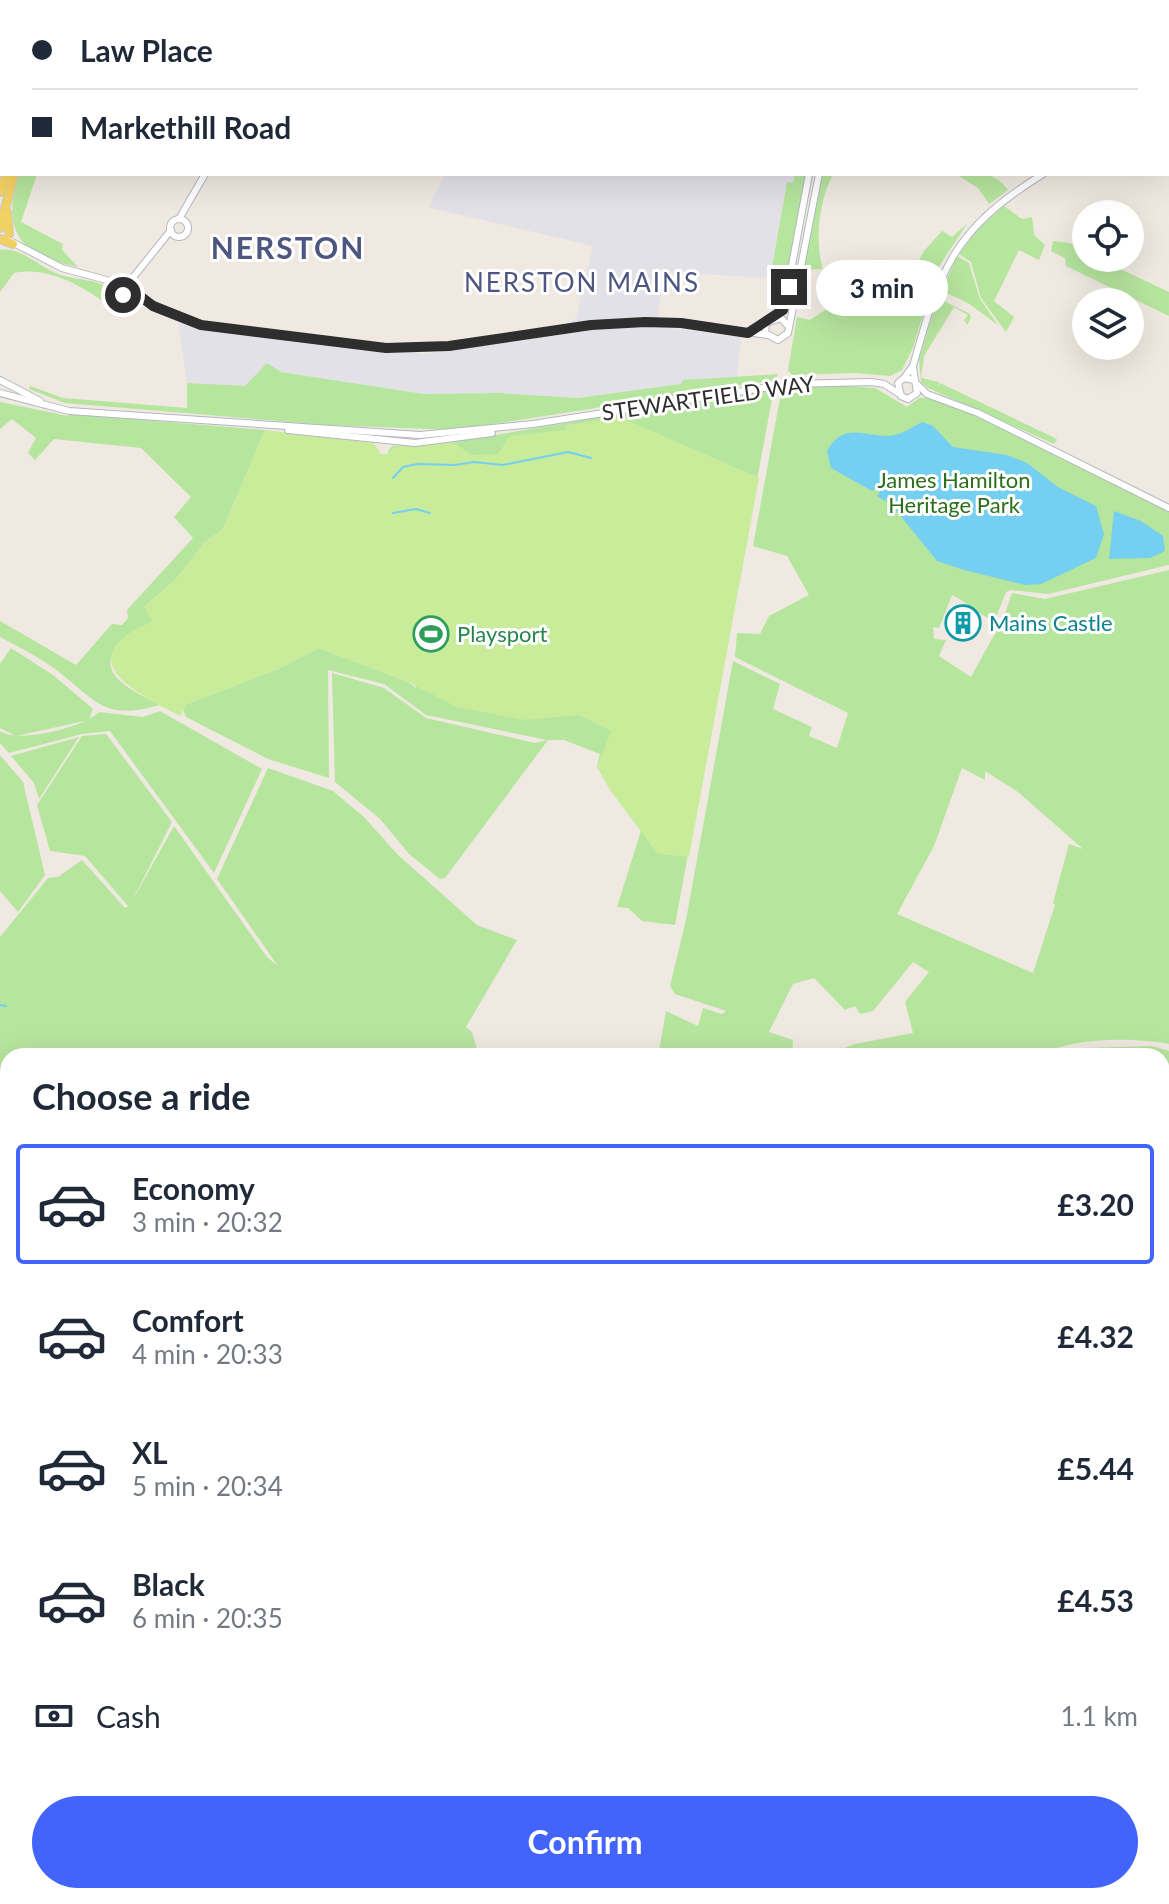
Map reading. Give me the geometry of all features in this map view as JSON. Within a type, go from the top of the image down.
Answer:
[{"type":"main road","points":[[13,176],[2,196],[3,236],[13,244]]},
{"type":"main road","points":[[0,228],[5,177]]},
{"type":"street","points":[[142,267],[162,246],[187,233],[182,220],[204,176]]},
{"type":"street","points":[[752,333],[776,318],[784,308],[809,176]]},
{"type":"street","points":[[13,244],[62,268],[127,288],[141,299],[201,325],[395,348],[449,346],[591,325],[645,322],[767,335],[774,340],[783,339],[789,327],[819,176]]},
{"type":"street","points":[[927,394],[904,398],[898,393],[903,379],[913,366],[934,293],[956,249],[991,209],[1040,176]]},
{"type":"street","points":[[0,220],[3,236],[26,250]]},
{"type":"street","points":[[127,288],[171,230],[172,223],[182,220]]},
{"type":"street","points":[[171,230],[178,237]]},
{"type":"street","points":[[789,287],[798,289]]},
{"type":"street","points":[[776,318],[789,327]]},
{"type":"street","points":[[765,325],[767,335]]},
{"type":"street","points":[[913,366],[915,396]]},
{"type":"street","points":[[903,379],[916,382],[927,394],[978,413],[1169,508]]},
{"type":"street","name":"STEWARTFIELD WAY","points":[[0,393],[50,407],[420,435],[533,424],[789,384],[838,380],[884,384],[903,379]]},
{"type":"street","name":"STEWARTFIELD WAY","points":[[0,380],[50,407]]},
{"type":"street","name":"STEWARTFIELD WAY","points":[[884,384],[898,393]]},
{"type":"shaded area","points":[[444,176],[795,176],[793,184],[787,183],[770,278],[665,272],[656,326],[741,337],[737,377],[578,398],[498,393],[424,394],[281,372],[267,364],[245,386],[187,383],[178,323],[424,354],[559,332],[576,318],[593,246],[428,207]]},
{"type":"green space","points":[[18,176],[36,176],[21,222],[63,244],[62,250],[78,267],[42,256],[20,238],[12,212]]},
{"type":"green space","points":[[795,176],[807,176],[786,282],[770,278],[787,182],[793,183]]},
{"type":"green space","points":[[821,176],[832,176],[822,204],[819,237],[823,270],[835,300],[846,299],[858,283],[864,288],[874,279],[911,275],[924,251],[942,231],[952,237],[967,224],[938,268],[912,350],[902,370],[890,376],[856,373],[792,375],[788,370],[797,317],[810,320],[830,307],[822,269],[803,270]]},
{"type":"green space","points":[[959,176],[991,176],[1008,190],[989,204],[978,188]]},
{"type":"green space","points":[[1004,206],[1022,219],[1032,217],[1034,235],[1045,245],[1039,260],[1019,250],[994,301],[1014,317],[1006,332],[981,298],[971,262],[959,254],[978,229]]},
{"type":"green space","points":[[1053,241],[1072,244],[1072,269],[1066,266],[1065,258],[1051,251]]},
{"type":"green space","points":[[0,250],[16,251],[61,275],[105,285],[111,288],[114,299],[104,302],[62,278],[26,271],[14,273],[0,292]]},
{"type":"green space","points":[[957,256],[969,263],[980,299],[998,325],[968,303],[942,291]]},
{"type":"green space","points":[[1078,272],[1127,272],[1169,292],[1169,316],[1144,304],[1144,288],[1111,288]]},
{"type":"green space","points":[[942,300],[970,314],[971,318],[967,325],[964,320],[968,315],[954,307],[924,356],[921,378],[939,382],[938,387],[940,383],[1057,439],[1054,444],[928,388],[921,382],[919,359],[937,301]]},
{"type":"green space","points":[[267,363],[281,372],[424,394],[498,393],[578,398],[681,384],[683,380],[778,374],[775,380],[456,430],[326,425],[65,403],[29,389],[30,386],[63,398],[187,408],[187,383],[245,386]]},
{"type":"green space","name":"James Hamilton Heritage Park","points":[[824,384],[875,388],[907,407],[919,398],[928,398],[976,414],[1169,512],[1169,565],[1048,594],[1011,590],[1006,592],[995,620],[952,595],[939,628],[933,627],[934,639],[946,640],[939,656],[971,677],[1003,619],[1012,593],[1045,599],[1169,570],[1169,1044],[1102,1040],[1058,1048],[844,1048],[913,1033],[905,1002],[929,972],[913,962],[873,1011],[860,1014],[855,1006],[845,1010],[814,978],[793,984],[769,1032],[793,1040],[792,1048],[659,1048],[666,1011],[698,1026],[703,1008],[722,1014],[726,1011],[675,994],[670,986],[686,920],[733,661],[780,684],[773,709],[812,727],[809,736],[837,748],[848,713],[735,657],[737,633],[760,634],[769,616],[809,595],[787,556],[753,546],[782,387]],"holes":[[[962,768],[985,780],[985,771],[1018,792],[1083,849],[1069,844],[1055,905],[1033,973],[897,914],[934,846]]]},
{"type":"green space","name":"Playsport","points":[[774,388],[675,925],[642,921],[628,908],[617,907],[641,831],[597,767],[600,754],[564,740],[548,740],[445,878],[440,879],[409,854],[380,819],[335,782],[332,673],[384,688],[426,718],[535,743],[547,740],[426,715],[384,684],[328,670],[329,778],[268,759],[186,717],[183,709],[187,704],[278,669],[319,648],[406,681],[416,688],[388,451],[392,446],[453,442]]},
{"type":"green space","points":[[0,402],[68,416],[265,430],[223,529],[203,544],[177,578],[145,606],[154,621],[126,637],[113,653],[110,662],[120,681],[159,705],[125,711],[101,705],[48,664],[0,637],[0,621],[76,665],[112,624],[122,625],[128,618],[127,610],[193,538],[174,517],[191,497],[141,448],[54,439],[35,460],[28,453],[36,438],[12,419],[0,429]]},
{"type":"green space","name":"Playsport","points":[[620,417],[759,478],[689,857],[658,854],[610,790],[597,767],[611,731],[579,715],[525,720],[457,707],[406,681],[319,648],[278,669],[187,704],[180,716],[143,696],[116,673],[111,661],[114,648],[128,635],[153,621],[144,607],[177,578],[203,544],[223,529],[265,430],[374,443],[381,454],[396,446],[453,442],[471,455],[498,454],[510,436],[565,430],[566,425]]},
{"type":"green space","points":[[11,648],[53,675],[93,709],[89,720],[16,736],[0,728],[0,664]]},
{"type":"green space","points":[[160,711],[262,769],[214,873],[110,731],[82,734],[9,753],[0,743],[0,731],[9,735],[35,735],[80,723],[99,712],[143,717]]},
{"type":"green space","points":[[106,734],[172,822],[131,903],[174,826],[267,957],[278,966],[217,879],[268,768],[333,791],[364,817],[398,855],[477,925],[517,940],[466,1027],[472,1032],[477,1048],[0,1048],[0,937],[48,878],[58,877],[82,860],[125,908],[128,906],[85,856],[50,851],[37,805],[82,736]]},
{"type":"green space","points":[[79,737],[39,799],[34,783],[11,756]]},
{"type":"green space","points":[[0,755],[23,782],[45,875],[18,912],[0,891]]},
{"type":"green space","points":[[1152,1046],[1159,1048],[1084,1048]]},
{"type":"water","points":[[922,422],[933,426],[953,447],[1007,455],[1027,463],[1058,487],[1096,506],[1104,534],[1096,558],[1041,584],[1025,585],[937,561],[895,509],[902,498],[894,509],[886,502],[893,492],[885,501],[877,496],[884,485],[872,491],[831,468],[827,451],[840,436],[854,433],[892,436]]},
{"type":"water","points":[[1114,511],[1141,521],[1163,536],[1165,551],[1150,558],[1109,559]]},
{"type":"waterway","points":[[393,478],[403,467],[417,464],[474,462],[503,465],[568,452],[591,458]]},
{"type":"waterway","points":[[393,513],[416,509],[430,513]]},
{"type":"waterway","points":[[0,1005],[6,1006]]},
{"type":"place","name":"Mains Castle","points":[[963,623]]},
{"type":"place","name":"Playsport","points":[[431,634]]},
{"type":"district","name":"NERSTON","points":[[288,249]]},
{"type":"district","name":"NERSTON MAINS","points":[[582,283]]},
{"type":"route","points":[[123,295],[129,294],[131,289],[153,306],[201,325],[403,349],[474,344],[591,325],[645,322],[681,323],[752,333],[783,310],[789,287]]}]
